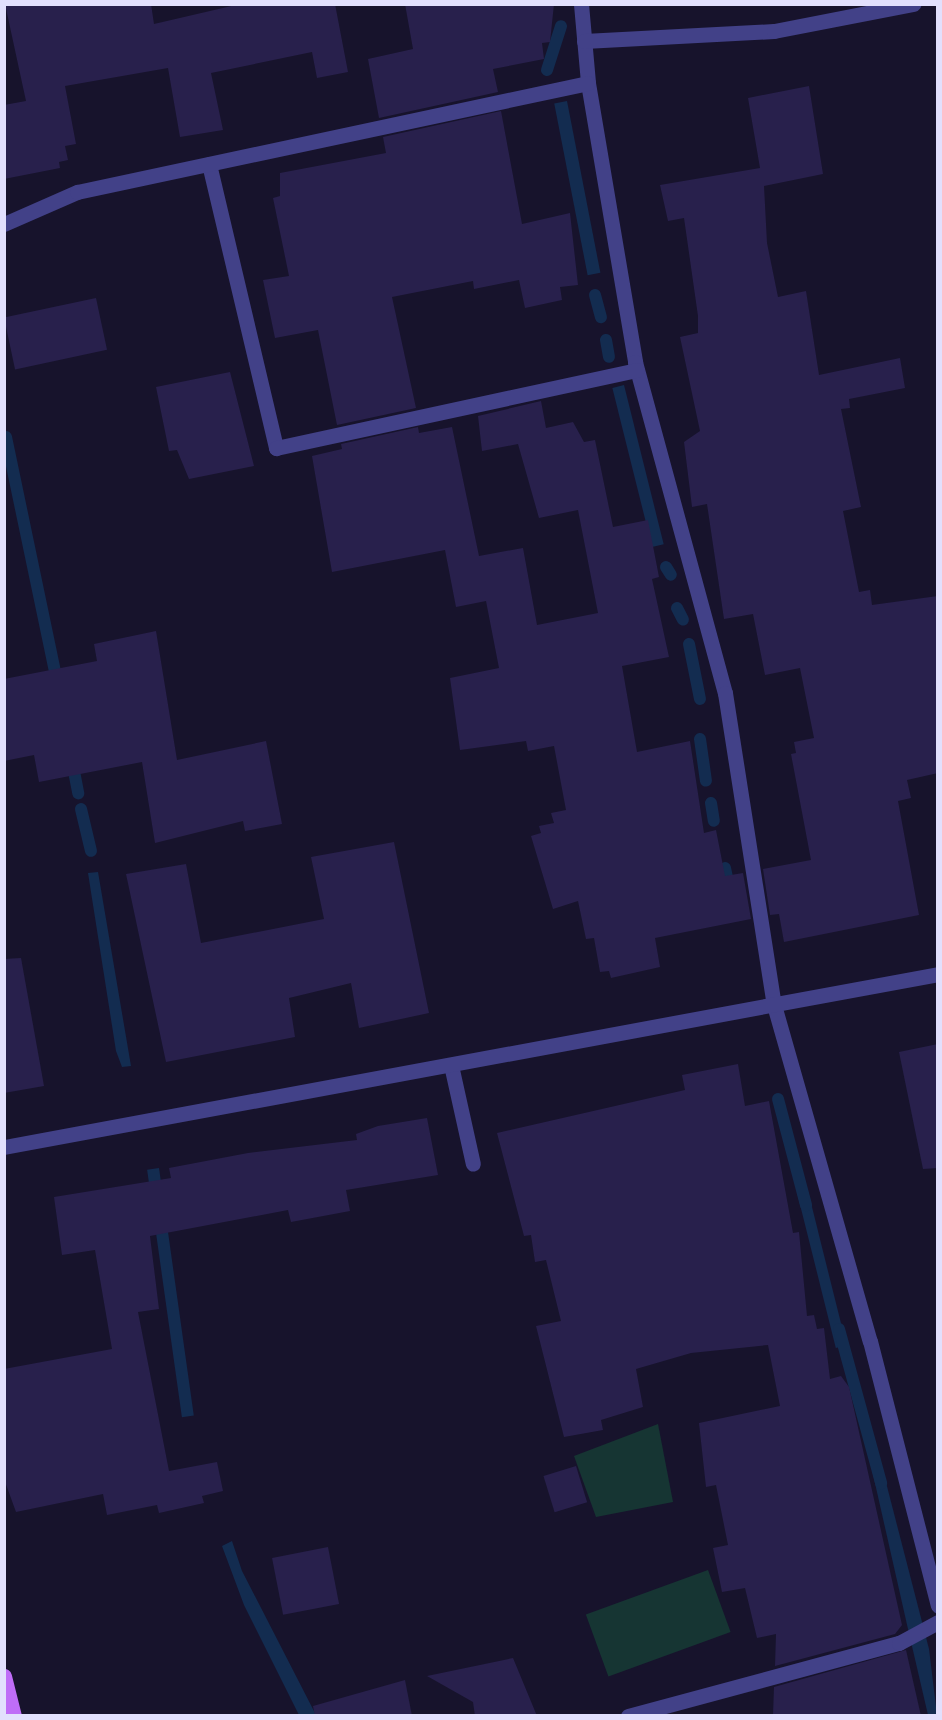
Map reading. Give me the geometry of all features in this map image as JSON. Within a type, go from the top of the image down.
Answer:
[{"type":"main road","points":[[4,1676],[14,1716]]},
{"type":"street","points":[[581,4],[588,83],[637,369],[725,693],[774,1005],[870,1341],[938,1605]]},
{"type":"street","points":[[584,41],[774,31],[913,4]]},
{"type":"street","points":[[4,224],[77,192],[588,83]]},
{"type":"street","points":[[209,164],[276,448],[637,369]]},
{"type":"street","points":[[4,1147],[938,974]]},
{"type":"street","points":[[451,1065],[473,1164]]},
{"type":"street","points":[[628,1716],[651,1713],[899,1643],[938,1622]]},
{"type":"green space","points":[[658,1424],[673,1502],[596,1517],[574,1456]]},
{"type":"green space","points":[[708,1570],[731,1632],[608,1676],[586,1614]]},
{"type":"water","points":[[567,101],[600,273],[588,275],[554,103]]},
{"type":"water","points":[[624,385],[664,544],[652,547],[612,388]]},
{"type":"water","points":[[98,872],[131,1066],[122,1067],[116,1051],[88,873]]},
{"type":"water","points":[[159,1168],[194,1416],[182,1417],[147,1170]]},
{"type":"water","points":[[808,1191],[846,1345],[836,1348],[797,1194]]},
{"type":"water","points":[[882,1467],[929,1649],[937,1715],[928,1715],[872,1470]]},
{"type":"water","points":[[232,1541],[242,1571],[316,1715],[299,1715],[244,1605],[222,1546]]},
{"type":"building","points":[[5,4],[151,4],[154,24],[240,4],[335,4],[348,72],[317,78],[312,52],[211,73],[223,130],[180,137],[168,68],[65,86],[76,144],[65,146],[68,160],[59,162],[60,168],[4,179],[4,105],[26,101]]},
{"type":"building","points":[[405,4],[554,4],[550,42],[542,43],[544,59],[493,69],[498,92],[379,118],[368,59],[413,49]]},
{"type":"building","points":[[809,86],[823,174],[764,186],[767,243],[778,297],[806,291],[819,375],[900,358],[905,388],[849,399],[850,408],[841,409],[861,507],[843,511],[859,592],[870,590],[872,605],[938,596],[938,773],[907,780],[911,798],[898,801],[919,915],[784,942],[779,914],[770,915],[763,869],[811,860],[791,754],[796,753],[794,742],[814,738],[800,668],[765,675],[753,614],[724,619],[707,504],[692,507],[684,442],[700,431],[680,337],[698,333],[698,316],[684,218],[668,221],[660,185],[760,168],[748,98]]},
{"type":"building","points":[[501,111],[522,224],[570,213],[578,285],[560,287],[562,300],[525,308],[519,280],[474,289],[473,281],[392,297],[416,408],[337,425],[318,330],[275,338],[263,280],[289,276],[273,198],[280,196],[280,173],[386,153],[383,137]]},
{"type":"building","points":[[96,298],[107,350],[15,369],[4,318]]},
{"type":"building","points":[[230,372],[254,466],[189,479],[177,450],[169,451],[156,387]]},
{"type":"building","points":[[541,401],[546,428],[573,422],[584,442],[595,440],[613,527],[648,520],[659,577],[652,579],[669,657],[622,666],[637,752],[690,741],[704,833],[716,830],[725,876],[743,873],[751,919],[655,938],[660,967],[611,978],[609,971],[600,972],[594,938],[586,939],[578,901],[553,909],[531,836],[541,833],[539,826],[554,823],[551,813],[566,810],[554,746],[528,751],[526,741],[460,750],[450,678],[499,668],[486,601],[456,607],[445,550],[332,572],[312,456],[342,449],[341,444],[418,427],[419,433],[452,427],[479,556],[523,548],[537,625],[598,613],[578,510],[539,518],[518,444],[482,451],[478,416]]},
{"type":"building","points":[[156,631],[177,760],[266,741],[282,824],[245,831],[243,821],[155,843],[142,762],[39,782],[34,755],[4,761],[4,679],[97,661],[94,644]]},
{"type":"building","points":[[394,842],[429,1013],[359,1028],[351,983],[289,998],[295,1037],[166,1062],[126,874],[186,864],[201,943],[324,919],[311,857]]},
{"type":"building","points":[[21,958],[44,1086],[4,1093],[4,959]]},
{"type":"building","points":[[938,1044],[938,1168],[923,1169],[899,1052]]},
{"type":"building","points":[[738,1064],[745,1106],[769,1101],[793,1233],[799,1232],[807,1316],[814,1315],[817,1329],[824,1328],[830,1379],[841,1376],[849,1387],[902,1625],[895,1634],[775,1666],[776,1634],[757,1638],[745,1588],[722,1592],[713,1548],[728,1545],[716,1485],[706,1487],[699,1423],[780,1406],[768,1345],[691,1353],[636,1369],[643,1407],[601,1420],[603,1430],[564,1437],[536,1326],[561,1321],[546,1260],[535,1262],[531,1235],[524,1236],[497,1133],[685,1090],[682,1075]]},
{"type":"building","points":[[427,1118],[438,1175],[346,1190],[350,1211],[291,1222],[288,1210],[150,1236],[159,1309],[138,1312],[169,1471],[217,1462],[223,1491],[202,1496],[204,1503],[159,1513],[157,1505],[107,1515],[103,1494],[16,1512],[4,1479],[4,1369],[112,1349],[95,1250],[62,1255],[54,1197],[171,1178],[169,1168],[248,1153],[357,1140],[356,1134],[378,1126]]},
{"type":"building","points":[[576,1466],[587,1502],[555,1512],[543,1476]]},
{"type":"building","points":[[328,1547],[339,1604],[283,1615],[272,1558]]},
{"type":"building","points":[[906,1650],[921,1716],[773,1716],[774,1687]]},
{"type":"building","points":[[513,1658],[537,1716],[475,1716],[473,1702],[427,1676]]},
{"type":"building","points":[[405,1680],[412,1716],[315,1716],[313,1706]]},
{"type":"waterway","points":[[547,70],[561,26]]},
{"type":"waterway","points":[[595,295],[601,317]]},
{"type":"waterway","points":[[606,340],[609,357]]},
{"type":"waterway","points":[[6,437],[58,685]]},
{"type":"waterway","points":[[666,567],[671,575]]},
{"type":"waterway","points":[[677,608],[683,620]]},
{"type":"waterway","points":[[689,644],[700,699]]},
{"type":"waterway","points":[[700,739],[706,781]]},
{"type":"waterway","points":[[72,761],[78,793]]},
{"type":"waterway","points":[[711,803],[714,821]]},
{"type":"waterway","points":[[81,809],[91,851]]},
{"type":"waterway","points":[[725,868],[730,891]]},
{"type":"waterway","points":[[778,1099],[806,1205]]},
{"type":"waterway","points":[[839,1329],[881,1483]]}]
